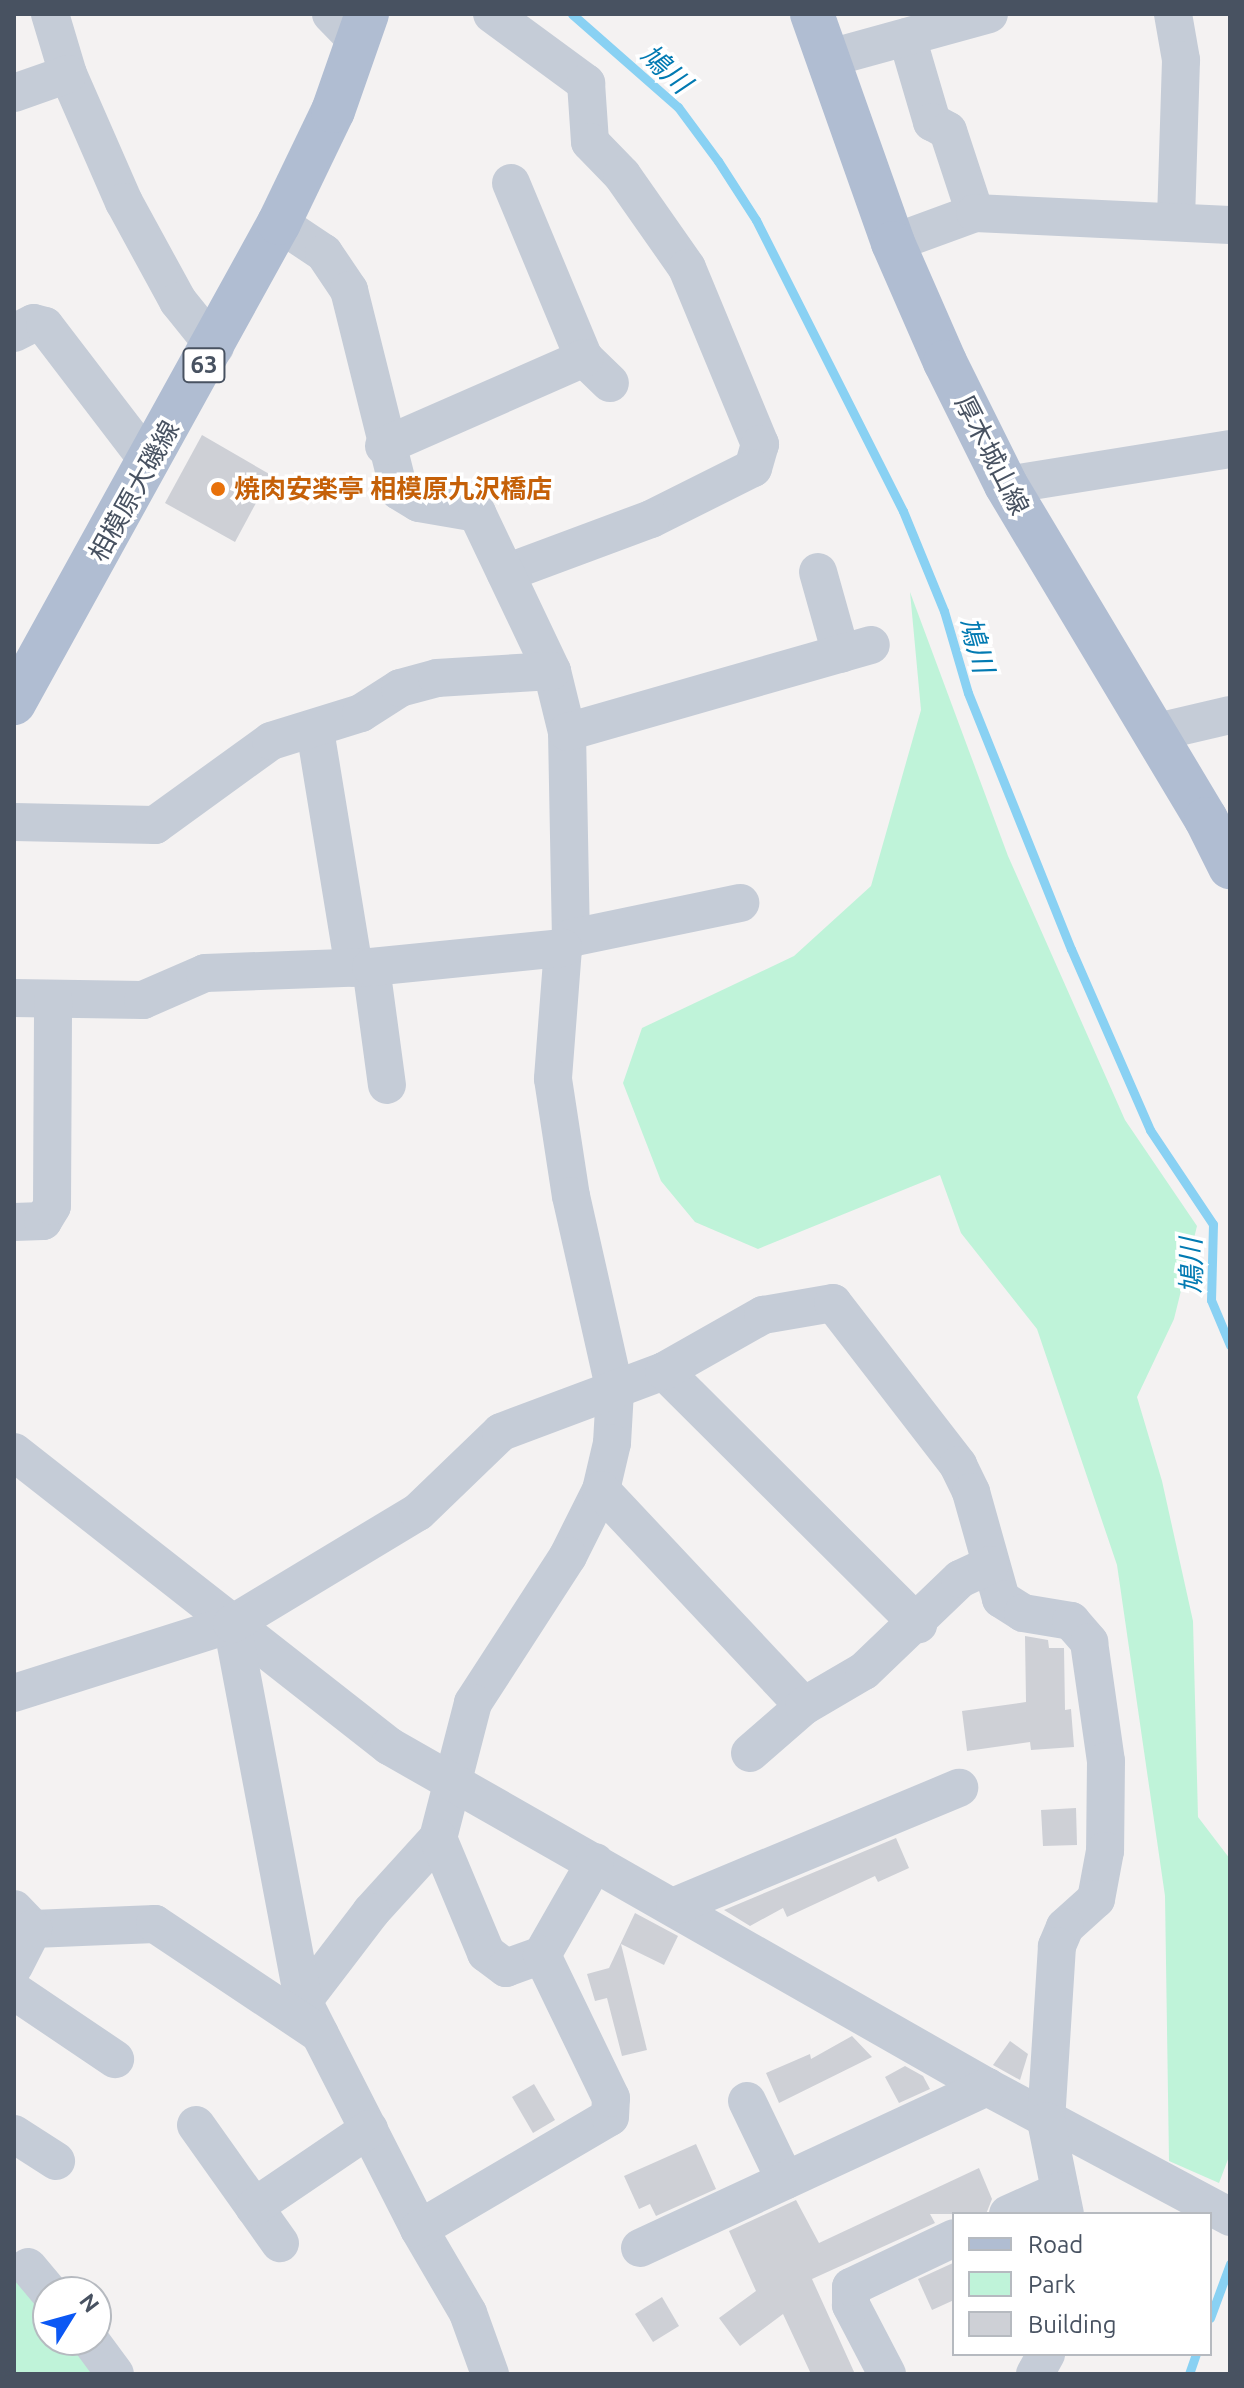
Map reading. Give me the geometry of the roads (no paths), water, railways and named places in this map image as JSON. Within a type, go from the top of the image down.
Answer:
[{"type":"main road","name":"厚木城山線","points":[[812,14],[893,243],[1006,485],[1153,733],[1218,815],[1230,867]]},
{"type":"main road","name":"相模原大磯線","points":[[14,703],[215,347],[279,223],[333,111],[352,23]]},
{"type":"street","points":[[50,14],[68,74],[156,263],[215,347]]},
{"type":"street","points":[[492,14],[586,83],[590,142],[622,175],[687,268],[760,444],[753,468],[651,519],[506,573]]},
{"type":"street","points":[[826,59],[989,14]]},
{"type":"street","points":[[1173,14],[1181,60],[1176,221]]},
{"type":"street","points":[[907,37],[932,122],[948,131],[975,213]]},
{"type":"street","points":[[14,93],[68,74]]},
{"type":"street","points":[[384,446],[597,371],[511,183]]},
{"type":"street","points":[[893,243],[975,213],[1230,225]]},
{"type":"street","points":[[279,223],[324,253],[349,290],[384,446],[404,495],[477,513],[552,671],[567,732],[567,943],[553,1079],[571,1196],[615,1391],[616,1418],[601,1490],[568,1556],[473,1703],[438,1838],[371,1912],[303,2001]]},
{"type":"street","points":[[14,333],[34,323],[45,326],[149,462]]},
{"type":"street","points":[[1006,485],[1230,449]]},
{"type":"street","points":[[567,732],[856,650],[818,572]]},
{"type":"street","points":[[14,822],[155,825],[271,741],[315,730],[361,713],[400,688],[437,678],[552,671]]},
{"type":"street","points":[[1153,733],[1230,715]]},
{"type":"street","points":[[315,730],[387,1085]]},
{"type":"street","points":[[14,998],[143,1000],[205,973],[362,968],[567,943],[740,903]]},
{"type":"street","points":[[14,1222],[43,1221],[52,1206],[53,999]]},
{"type":"street","points":[[14,1693],[232,1624],[418,1512],[501,1432],[664,1371],[763,1315],[822,1303],[841,1308],[958,1465],[971,1492],[990,1565],[1009,1605],[1071,1621],[1086,1633],[1106,1761],[1100,1890],[1086,1912],[1065,1927],[1057,1946],[1046,2121],[1063,2203],[1018,2212]]},
{"type":"street","points":[[664,1371],[918,1624]]},
{"type":"street","points":[[14,1452],[377,1737],[1046,2121],[1230,2217]]},
{"type":"street","points":[[601,1490],[804,1706]]},
{"type":"street","points":[[750,1753],[804,1706],[864,1671],[918,1624],[960,1579],[990,1565]]},
{"type":"street","points":[[232,1624],[303,2001],[419,2229],[468,2313],[490,2374]]},
{"type":"street","points":[[675,1906],[959,1788]]},
{"type":"street","points":[[438,1838],[491,1961],[506,1968],[542,1955],[595,1862]]},
{"type":"street","points":[[14,1966],[24,1919],[155,1924],[321,2034]]},
{"type":"street","points":[[419,2229],[610,2117],[611,2098],[542,1955]]},
{"type":"street","points":[[14,1991],[115,2059]]},
{"type":"street","points":[[640,2248],[987,2087]]},
{"type":"street","points":[[747,2101],[785,2180]]},
{"type":"street","points":[[196,2125],[280,2243]]},
{"type":"street","points":[[254,2207],[369,2129]]},
{"type":"street","points":[[14,2134],[56,2161]]},
{"type":"street","points":[[887,2374],[851,2305],[851,2287],[952,2239]]},
{"type":"street","points":[[102,2356],[115,2374]]},
{"type":"street","points":[[1035,2374],[1045,2356]]},
{"type":"waterway","name":"鳩川","points":[[572,14],[678,107],[718,161],[756,220],[903,511],[944,611],[968,693],[1071,949],[1150,1130],[1213,1224],[1211,1300],[1230,1345]]},
{"type":"waterway","name":"鳩川","points":[[1212,2313],[1230,2264]]},
{"type":"waterway","name":"鳩川","points":[[1189,2374],[1195,2356]]},
{"type":"place","name":"焼肉安楽亭 相模原九沢橋店","points":[[218,489]]}]
